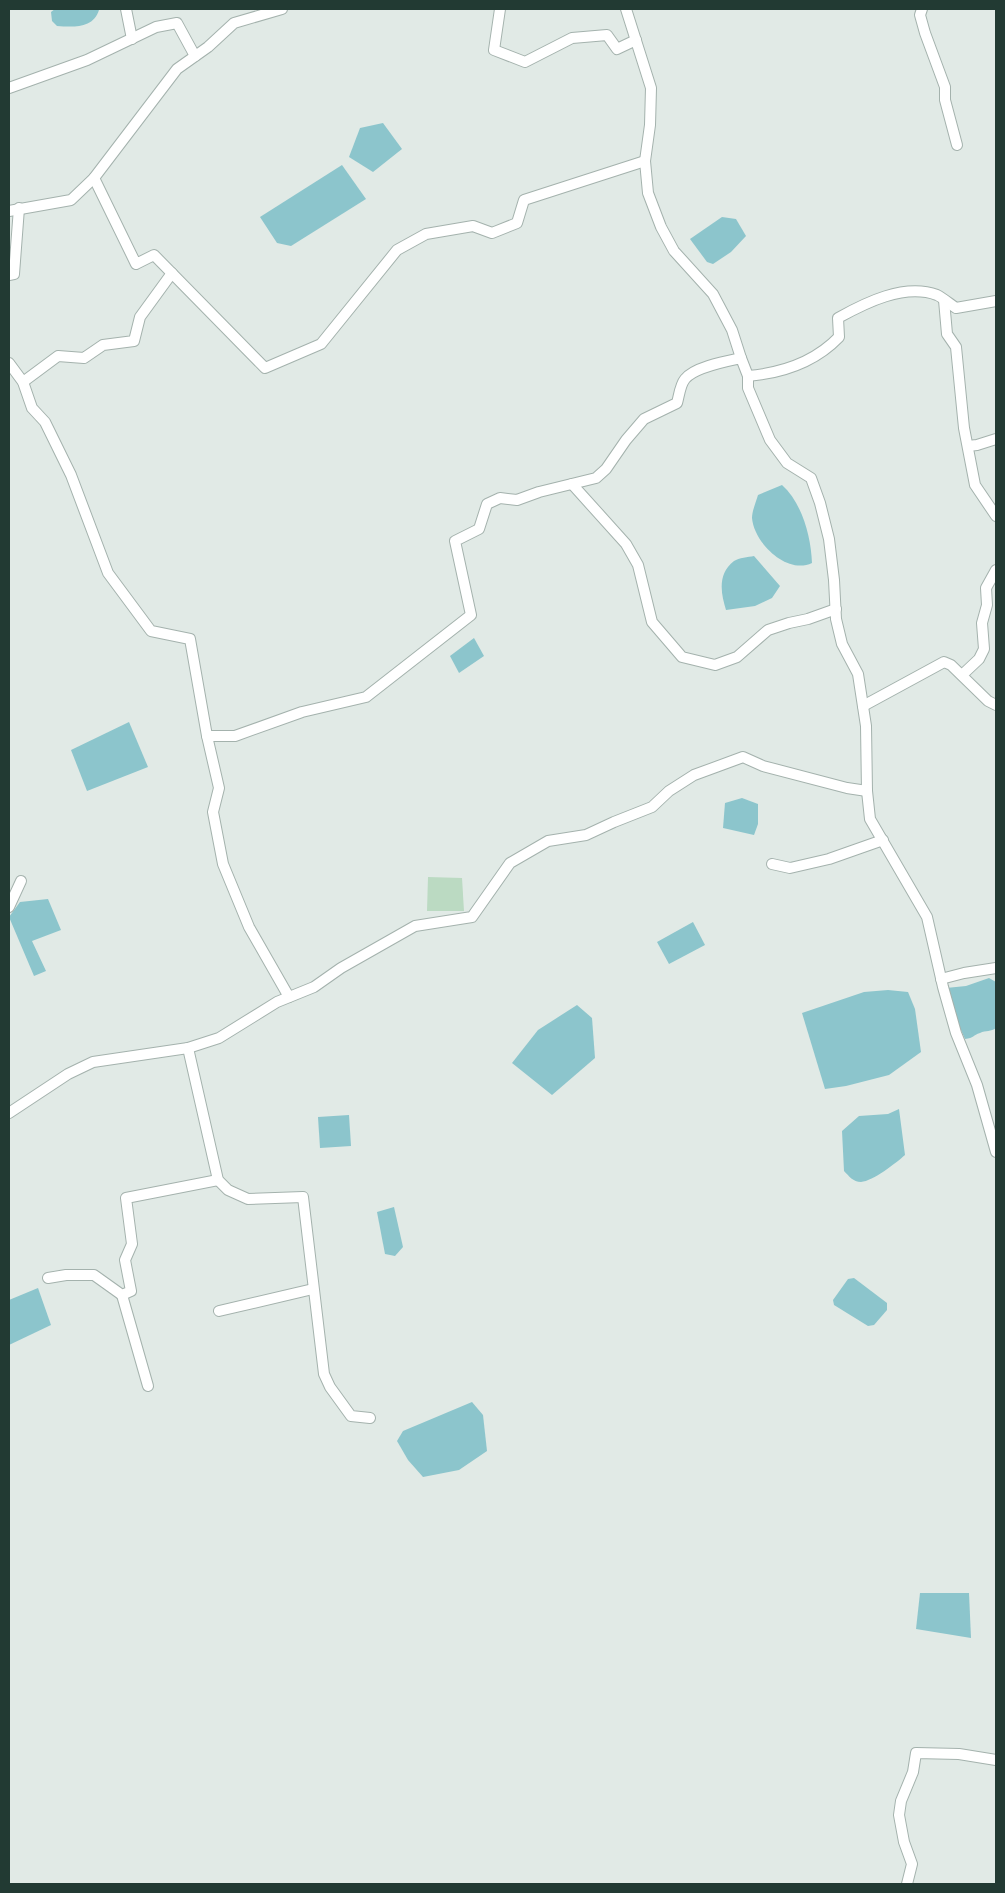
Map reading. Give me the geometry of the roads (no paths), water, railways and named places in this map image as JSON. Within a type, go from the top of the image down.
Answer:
[{"type":"street","points":[[126,9],[132,39]]},
{"type":"street","points":[[9,275],[14,274],[14,210],[71,200],[94,178],[177,69],[208,48],[234,23],[282,9]]},
{"type":"street","points":[[500,9],[494,50],[525,62],[572,38],[607,35],[617,49],[636,40]]},
{"type":"street","points":[[626,9],[651,88],[650,125],[644,161],[648,193],[661,227],[674,251],[713,294],[732,330],[748,376],[748,388],[770,440],[787,464],[811,478],[829,539],[836,619],[842,644],[858,674],[866,726],[867,791],[870,819],[927,917],[956,1033],[977,1085],[996,1152]]},
{"type":"street","points":[[922,9],[920,15],[945,87],[945,100],[957,145]]},
{"type":"street","points":[[9,88],[87,60],[156,27],[177,23],[195,56]]},
{"type":"street","points":[[94,178],[136,264],[154,254],[265,368],[321,344],[397,250],[426,234],[473,226],[492,233],[518,223],[524,200],[644,161]]},
{"type":"street","points":[[23,382],[58,356],[84,358],[104,345],[134,340],[140,317],[172,273]]},
{"type":"street","points":[[748,376],[784,370],[816,357],[839,337],[838,318],[858,307],[899,293],[922,292],[938,296],[956,308],[996,302]]},
{"type":"street","points":[[944,300],[947,334],[956,347],[964,428],[975,485],[996,516]]},
{"type":"street","points":[[207,736],[235,736],[302,712],[366,697],[471,615],[455,541],[479,529],[487,504],[500,498],[518,500],[539,492],[596,478],[606,469],[626,440],[644,420],[677,403],[684,379],[697,371],[722,362],[741,358]]},
{"type":"street","points":[[9,363],[23,382],[32,408],[44,422],[71,475],[108,573],[151,631],[190,639],[207,736],[219,788],[213,812],[223,864],[249,927],[289,997]]},
{"type":"street","points":[[968,446],[977,446],[996,439]]},
{"type":"street","points":[[572,484],[626,544],[638,565],[652,622],[682,657],[715,665],[737,658],[768,630],[836,609]]},
{"type":"street","points":[[962,675],[979,659],[984,650],[982,623],[986,604],[986,588],[996,570]]},
{"type":"street","points":[[863,706],[944,662],[951,665],[988,701],[996,705]]},
{"type":"street","points":[[9,1113],[68,1074],[93,1062],[188,1048],[219,1038],[277,1002],[314,987],[340,968],[415,926],[472,917],[510,863],[548,840],[586,835],[652,807],[669,791],[694,775],[743,757],[763,766],[846,788],[867,791]]},
{"type":"street","points":[[772,864],[790,868],[829,859],[883,840]]},
{"type":"street","points":[[9,907],[21,881]]},
{"type":"street","points":[[941,979],[996,968]]},
{"type":"street","points":[[188,1048],[218,1180],[228,1190],[248,1199],[303,1196],[324,1374],[330,1387],[351,1416],[370,1418]]},
{"type":"street","points":[[122,1295],[131,1291],[125,1260],[132,1244],[126,1198],[218,1180]]},
{"type":"street","points":[[48,1278],[66,1275],[94,1275],[122,1295],[148,1386]]},
{"type":"street","points":[[219,1311],[313,1289]]},
{"type":"street","points":[[907,1884],[912,1864],[902,1836],[899,1815],[901,1802],[913,1772],[916,1753],[959,1754],[996,1760]]},
{"type":"water","points":[[55,9],[99,10],[92,21],[87,24],[69,27],[57,26],[52,21],[51,12]]},
{"type":"water","points":[[383,123],[402,149],[373,172],[349,157],[360,128]]},
{"type":"water","points":[[342,165],[366,199],[291,246],[277,243],[260,217]]},
{"type":"water","points":[[722,217],[736,219],[746,236],[731,252],[713,264],[707,262],[690,239]]},
{"type":"water","points":[[782,485],[789,492],[800,510],[810,542],[812,563],[802,566],[792,565],[783,561],[765,546],[754,528],[752,515],[758,495]]},
{"type":"water","points":[[754,556],[780,586],[772,598],[755,606],[726,610],[722,591],[725,572],[734,561]]},
{"type":"water","points":[[474,638],[484,656],[459,673],[450,656]]},
{"type":"water","points":[[129,722],[148,767],[87,791],[71,750]]},
{"type":"water","points":[[742,798],[758,804],[758,824],[754,835],[723,828],[725,803]]},
{"type":"water","points":[[48,899],[61,930],[32,941],[46,971],[34,976],[9,917],[20,902]]},
{"type":"water","points":[[693,922],[705,945],[669,964],[657,942]]},
{"type":"water","points":[[989,978],[996,982],[996,1028],[965,1039],[954,1014],[946,988],[966,986]]},
{"type":"water","points":[[888,990],[908,992],[915,1009],[921,1052],[889,1075],[846,1086],[825,1089],[802,1013],[864,992]]},
{"type":"water","points":[[577,1005],[592,1018],[595,1058],[552,1095],[512,1063],[538,1030]]},
{"type":"water","points":[[899,1109],[905,1155],[878,1175],[866,1181],[858,1182],[853,1180],[844,1171],[842,1131],[859,1116],[888,1114]]},
{"type":"water","points":[[349,1115],[351,1146],[320,1148],[318,1117]]},
{"type":"water","points":[[394,1207],[403,1247],[395,1256],[385,1254],[377,1212]]},
{"type":"water","points":[[854,1278],[887,1303],[887,1310],[874,1325],[868,1326],[834,1305],[833,1300],[848,1279]]},
{"type":"water","points":[[38,1288],[51,1325],[9,1345],[9,1300]]},
{"type":"water","points":[[472,1402],[483,1415],[487,1451],[459,1470],[423,1477],[408,1460],[397,1441],[403,1431]]},
{"type":"water","points":[[920,1593],[969,1593],[971,1638],[916,1629]]}]
